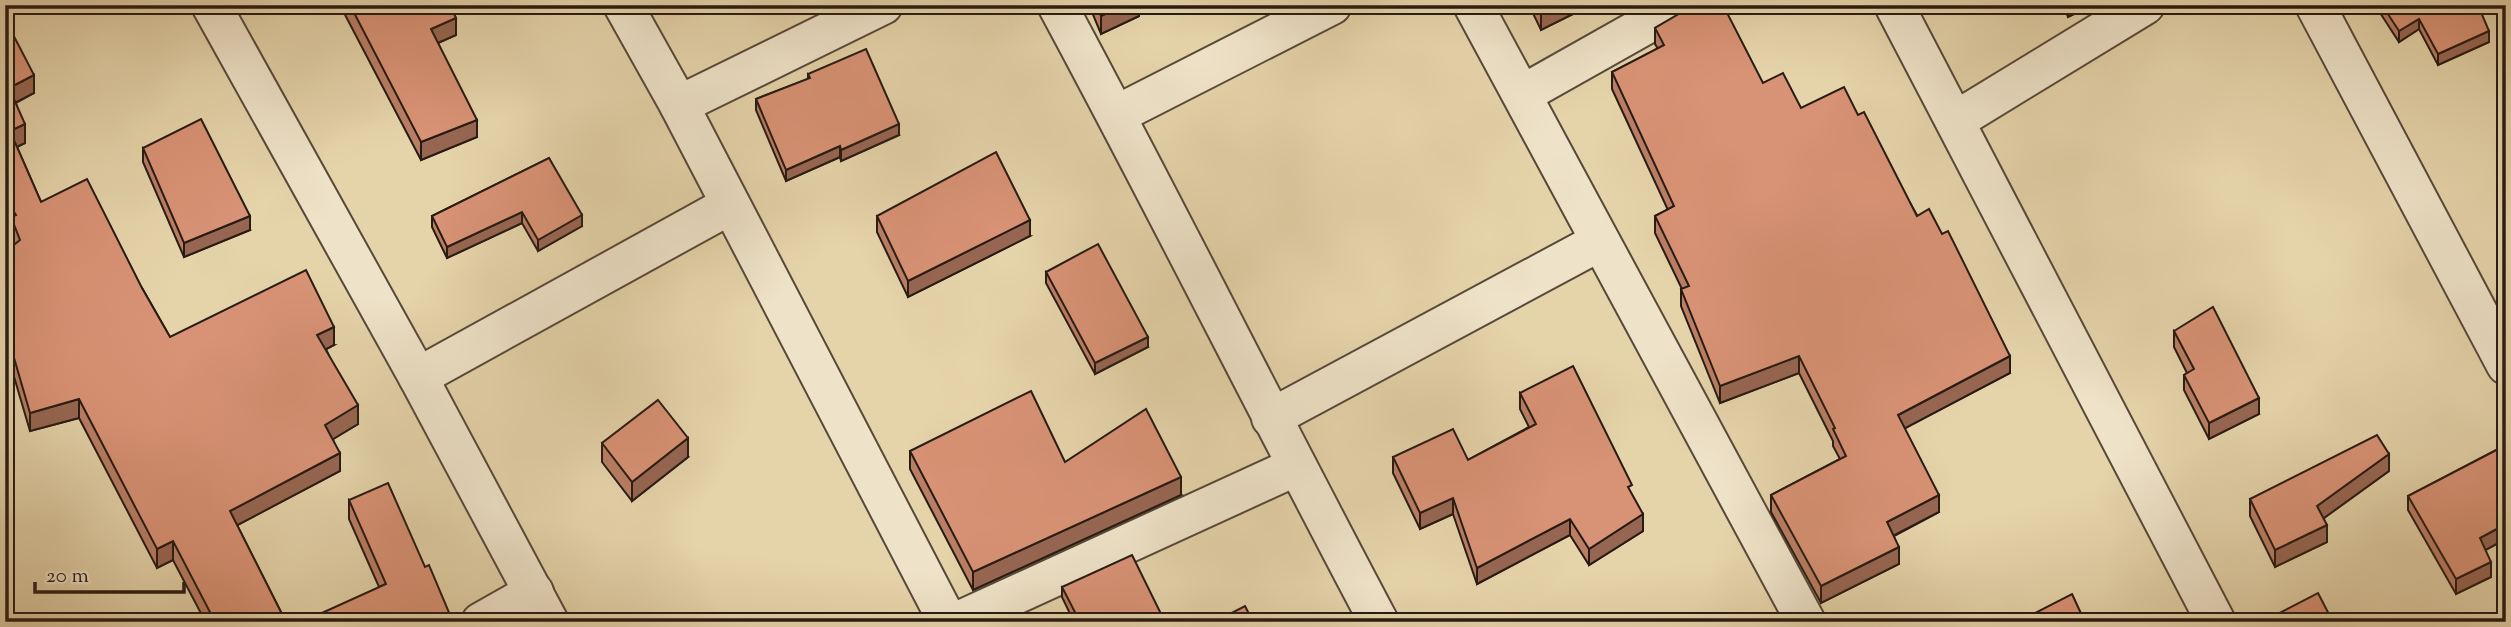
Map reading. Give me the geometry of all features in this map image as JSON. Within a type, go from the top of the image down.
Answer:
[{"type":"street","points":[[624,5],[679,105],[948,622]]},
{"type":"street","points":[[679,105],[883,5]]},
{"type":"street","points":[[1057,5],[1379,622]]},
{"type":"street","points":[[1116,115],[1332,5]]},
{"type":"street","points":[[1473,5],[1807,622]]},
{"type":"street","points":[[1523,94],[1681,5]]},
{"type":"street","points":[[1894,5],[2216,622]]},
{"type":"street","points":[[1955,121],[2146,5]]},
{"type":"street","points":[[2315,5],[2506,365]]},
{"type":"street","points":[[213,6],[542,607],[481,622]]},
{"type":"street","points":[[418,377],[730,205]]},
{"type":"street","points":[[1271,418],[1599,242]]},
{"type":"street","points":[[956,622],[1297,466]]},
{"type":"building","points":[[350,5],[450,5],[456,18],[431,29],[477,120],[421,142]]},
{"type":"building","points":[[1096,5],[1123,5],[1101,16]]},
{"type":"building","points":[[1537,5],[1557,5],[1541,13]]},
{"type":"building","points":[[1694,5],[1723,5],[1763,83],[1783,73],[1801,108],[1844,87],[1858,115],[1864,112],[1917,216],[1929,209],[1942,234],[1948,231],[2010,356],[1898,415],[1939,495],[1887,522],[1899,547],[1821,586],[1771,495],[1846,456],[1833,429],[1835,428],[1799,356],[1720,386],[1681,289],[1689,286],[1655,216],[1674,206],[1612,72],[1664,45],[1655,28]]},
{"type":"building","points":[[2382,5],[2478,5],[2489,31],[2438,54],[2419,19],[2399,31]]},
{"type":"building","points":[[5,19],[34,75],[9,88],[25,124],[10,131],[41,202],[87,179],[170,337],[306,270],[334,327],[317,335],[358,405],[325,425],[340,453],[230,511],[286,622],[203,622],[212,616],[173,541],[157,549],[79,399],[30,413],[10,344],[5,347],[5,252],[20,240],[11,217],[16,215],[5,198]]},
{"type":"building","points":[[866,49],[899,124],[841,150],[840,146],[786,170],[756,99],[810,78],[808,74]]},
{"type":"building","points":[[201,119],[250,216],[184,243],[143,148]]},
{"type":"building","points":[[996,152],[1030,220],[908,281],[877,216]]},
{"type":"building","points":[[549,158],[582,215],[538,240],[522,212],[447,247],[432,216]]},
{"type":"building","points":[[1098,244],[1148,337],[1095,363],[1046,272]]},
{"type":"building","points":[[2213,307],[2259,398],[2209,423],[2184,375],[2194,369],[2174,331]]},
{"type":"building","points":[[1573,366],[1632,485],[1628,487],[1643,514],[1589,549],[1570,519],[1477,568],[1453,498],[1420,513],[1393,457],[1453,429],[1468,460],[1536,424],[1520,393]]},
{"type":"building","points":[[1031,391],[1065,462],[1146,409],[1181,477],[973,572],[910,451]]},
{"type":"building","points":[[658,400],[688,438],[632,482],[602,443]]},
{"type":"building","points":[[2377,435],[2389,454],[2317,506],[2327,525],[2275,550],[2250,499]]},
{"type":"building","points":[[2506,445],[2506,524],[2480,538],[2491,562],[2456,579],[2408,496]]},
{"type":"building","points":[[388,483],[425,567],[429,565],[453,622],[302,622],[386,584],[349,500]]},
{"type":"building","points":[[1132,555],[1165,622],[1080,622],[1062,587]]},
{"type":"building","points":[[2318,593],[2333,622],[2262,622]]},
{"type":"building","points":[[2072,594],[2085,622],[2018,622]]},
{"type":"building","points":[[1245,606],[1253,622],[1214,622]]}]
